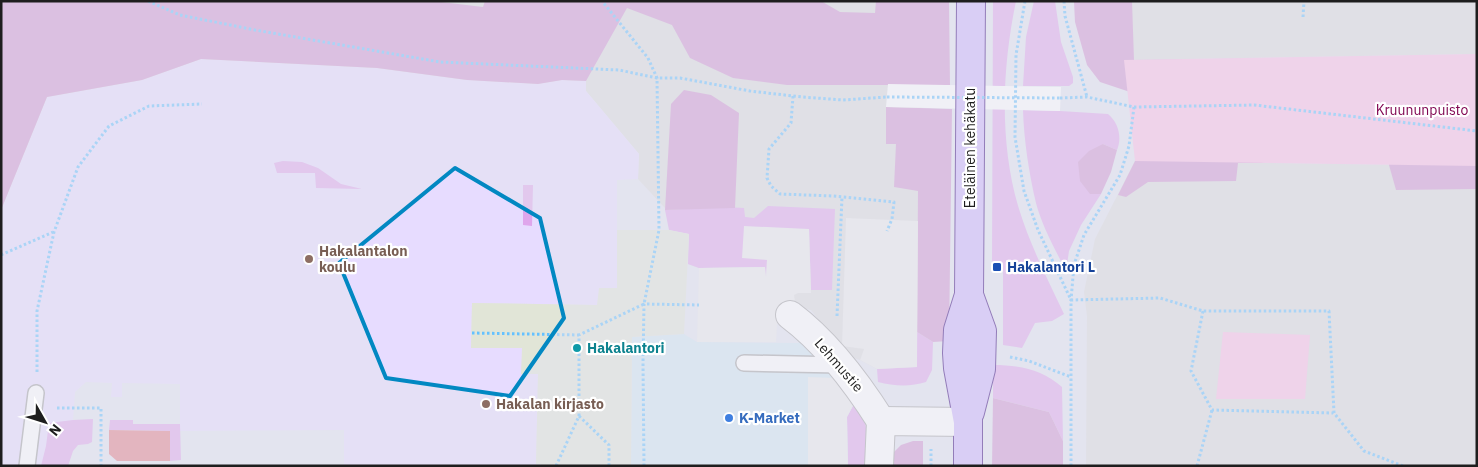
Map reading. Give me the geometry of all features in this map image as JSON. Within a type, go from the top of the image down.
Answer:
[{"type":"street","name":"Eteläinen kehäkatu","points":[[968,466],[968,422],[981,369],[982,354],[982,331],[969,295],[971,1]]},
{"type":"street","name":"Lehmustie","points":[[790,314],[804,326],[860,387],[881,421]]},
{"type":"street","points":[[880,466],[881,421],[968,422]]},
{"type":"lane","points":[[744,363],[835,360]]},
{"type":"lane","points":[[27,466],[36,392]]},
{"type":"path","points":[[148,1],[180,15],[440,62],[619,70],[656,78],[680,78],[750,91],[843,100],[887,97],[1088,97],[1134,107],[1254,105],[1477,131]]},
{"type":"path","points":[[602,1],[648,58],[656,78],[659,230],[644,304],[644,466]]},
{"type":"path","points":[[1025,1],[1016,55],[1015,137],[1024,191],[1038,230],[1071,300]]},
{"type":"path","points":[[1064,1],[1065,16],[1088,97]]},
{"type":"path","points":[[1303,17],[1304,1]]},
{"type":"path","points":[[793,96],[791,123],[769,149],[767,178],[771,186],[780,194],[894,202],[892,219],[887,231]]},
{"type":"path","points":[[36,392],[37,311],[54,232],[78,167],[109,126],[149,106],[202,104]]},
{"type":"path","points":[[1071,466],[1071,300],[1074,265],[1084,235],[1120,175],[1129,146],[1134,107]]},
{"type":"path","points":[[835,360],[842,197]]},
{"type":"path","points":[[1,255],[54,232]]},
{"type":"path","points":[[1071,300],[1160,298],[1203,311],[1329,311],[1334,413],[1364,451],[1402,466]]},
{"type":"path","points":[[472,333],[580,335],[644,304],[698,305]]},
{"type":"path","points":[[1197,466],[1212,410],[1191,371],[1203,311]]},
{"type":"path","points":[[556,466],[579,416],[580,335]]},
{"type":"path","points":[[74,408],[101,408],[101,466]]},
{"type":"path","points":[[1212,410],[1334,413]]},
{"type":"path","points":[[579,416],[609,445],[609,466]]},
{"type":"highlighted area","points":[[455,168],[540,218],[564,318],[510,396],[386,378],[339,263]]},
{"type":"shaded area","points":[[1,1],[925,1],[917,367],[877,369],[850,357],[844,353],[811,310],[796,307],[765,267],[699,268],[688,264],[689,234],[638,179],[639,154],[586,91],[586,81],[538,84],[467,80],[1,210]]},
{"type":"shaded area","points":[[1,1],[433,1],[483,7],[485,1],[821,1],[840,12],[875,13],[876,1],[949,1],[950,85],[787,85],[733,78],[690,58],[672,25],[627,8],[586,81],[562,80],[538,84],[467,80],[377,68],[201,59],[142,80],[47,97],[1,210]]},
{"type":"shaded area","points":[[993,1],[1016,1],[1011,26],[1006,79],[1005,105],[1008,158],[1019,209],[1028,236],[1064,314],[1052,321],[1035,323],[1022,348],[1003,345],[1003,265],[992,265]]},
{"type":"shaded area","points":[[1034,1],[1055,1],[1061,42],[1073,77],[1073,83],[1069,86],[1023,86],[1026,37]]},
{"type":"shaded area","points":[[1088,1],[1477,1],[1477,54],[1134,60]]},
{"type":"shaded area","points":[[1132,1],[1134,60],[1293,58],[1130,92],[1100,82],[1087,65],[1075,22],[1074,2]]},
{"type":"shaded area","name":"Hakalantalon koulu","points":[[201,59],[377,68],[467,80],[537,84],[562,80],[586,81],[586,91],[639,154],[638,179],[617,180],[617,288],[598,305],[472,303],[471,348],[522,347],[538,374],[536,466],[344,466],[344,430],[180,431],[180,384],[122,383],[122,397],[111,397],[112,383],[86,382],[75,392],[72,434],[53,466],[1,466],[1,210],[47,97],[142,80]]},
{"type":"shaded area","points":[[684,90],[711,95],[739,113],[735,208],[665,210],[671,104]]},
{"type":"shaded area","points":[[886,107],[952,109],[949,341],[933,342],[917,332],[918,191],[894,187],[896,144],[886,144]]},
{"type":"shaded area","points":[[1023,110],[1108,114],[1115,122],[1119,131],[1117,150],[1103,144],[1090,194],[1101,194],[1081,225],[1069,251],[1066,271],[1045,229],[1036,203],[1027,157]]},
{"type":"shaded area","points":[[1394,130],[1477,138],[1477,189],[1396,190],[1389,165]]},
{"type":"shaded area","points":[[1144,131],[1265,163],[1238,163],[1236,181],[1148,182],[1126,197],[1118,195],[1135,161]]},
{"type":"shaded area","points":[[1103,144],[1117,150],[1111,172],[1101,194],[1090,194],[1080,181],[1078,162],[1089,151]]},
{"type":"shaded area","points":[[283,161],[302,162],[318,168],[341,184],[362,189],[316,188],[315,173],[277,173],[274,163]]},
{"type":"shaded area","points":[[1135,161],[1477,166],[1477,466],[1086,466],[1087,316],[1084,292],[1095,239]]},
{"type":"shaded area","points":[[523,185],[533,185],[532,226],[523,225]]},
{"type":"shaded area","points":[[768,206],[835,209],[832,290],[811,290],[809,229],[767,260],[766,284],[765,267],[699,268],[688,264],[689,234],[669,230],[665,210],[744,208],[745,217],[754,218]]},
{"type":"shaded area","points":[[846,218],[918,221],[917,367],[877,369],[860,360],[864,349],[842,346]]},
{"type":"shaded area","points":[[744,226],[809,229],[811,293],[798,293],[794,295],[796,307],[782,324],[777,324],[776,342],[697,342],[699,268],[765,267],[766,277],[767,260],[742,258]]},
{"type":"shaded area","name":"Hakalantori","points":[[617,230],[669,230],[689,234],[684,334],[632,337],[631,466],[541,466],[541,464],[536,464],[538,374],[521,374],[522,348],[471,348],[472,303],[597,305],[599,288],[617,288]]},
{"type":"shaded area","points":[[917,332],[933,342],[932,370],[926,382],[902,385],[878,382],[877,369],[917,367]]},
{"type":"shaded area","name":"K-Market","points":[[684,334],[697,342],[798,343],[802,339],[862,403],[862,466],[631,466],[632,337]]},
{"type":"shaded area","points":[[993,365],[1030,369],[1046,376],[1062,387],[1063,441],[1049,412],[993,398]]},
{"type":"shaded area","points":[[808,377],[835,378],[854,404],[847,417],[848,466],[808,466]]},
{"type":"shaded area","points":[[993,398],[1049,412],[1063,441],[1063,466],[992,466]]},
{"type":"shaded area","points":[[854,404],[865,421],[865,466],[848,466],[847,417]]},
{"type":"shaded area","points":[[93,419],[92,442],[78,445],[73,451],[68,466],[41,466],[49,423]]},
{"type":"shaded area","points":[[110,420],[133,420],[133,424],[180,424],[181,460],[170,461],[170,431],[109,430]]},
{"type":"shaded area","points":[[109,430],[170,431],[170,461],[117,461],[109,454]]},
{"type":"shaded area","points":[[913,441],[923,441],[923,466],[893,466],[893,453],[901,445]]},
{"type":"green space","name":"Kruununpuisto","points":[[1477,54],[1477,166],[1135,161],[1124,60]]},
{"type":"green space","points":[[1223,332],[1310,335],[1305,399],[1216,399]]},
{"type":"pier","points":[[888,84],[1061,87],[1060,111],[886,107]]},
{"type":"place","name":"Hakalantalon koulu","points":[[309,259]]},
{"type":"place","name":"Hakalantori L","points":[[997,267]]},
{"type":"place","name":"Hakalantori","points":[[577,348]]},
{"type":"place","name":"Hakalan kirjasto","points":[[486,404]]},
{"type":"place","name":"K-Market","points":[[729,418]]}]
